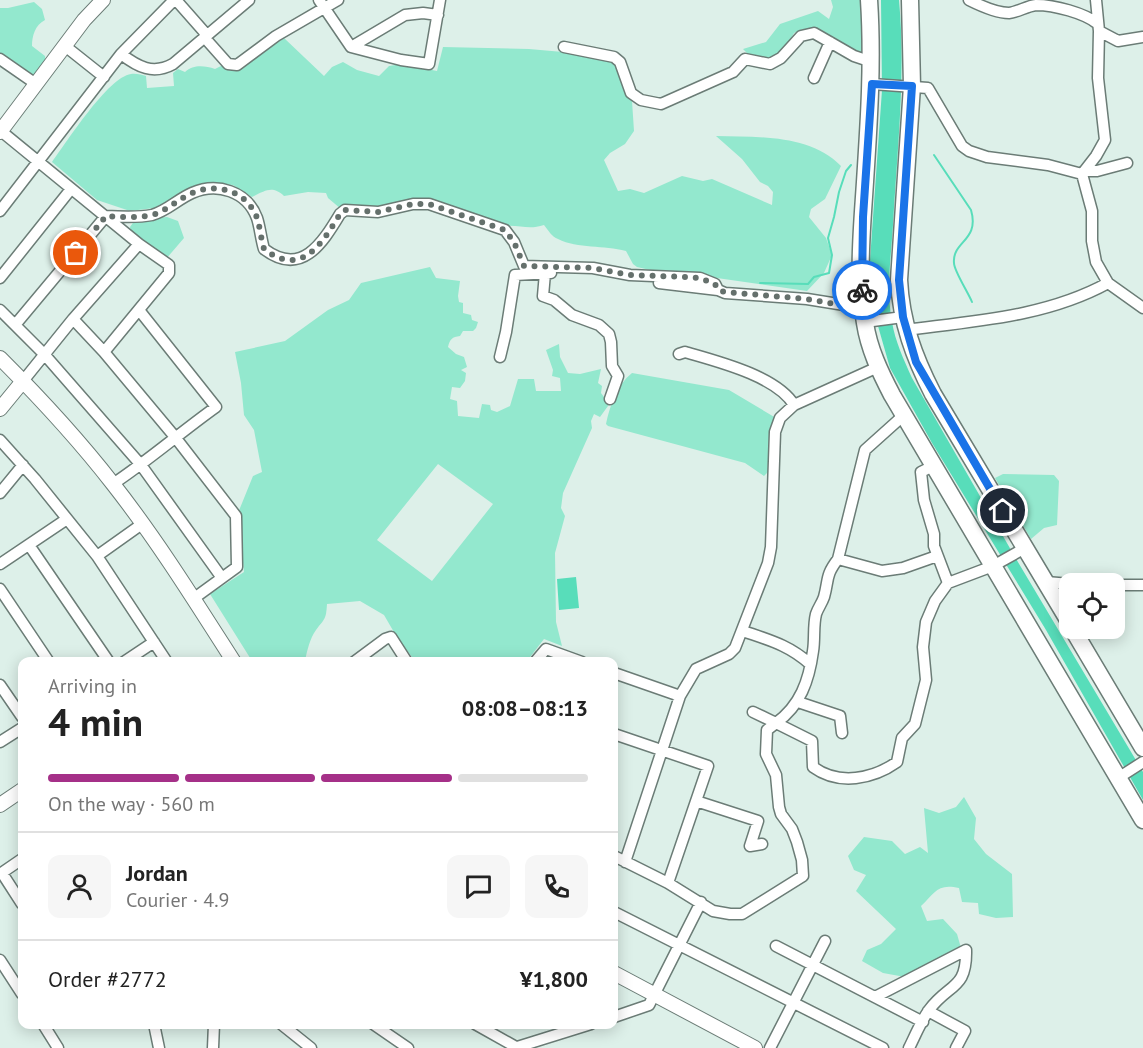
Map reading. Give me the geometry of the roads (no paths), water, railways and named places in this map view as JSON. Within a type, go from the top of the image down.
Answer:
[{"type":"main road","points":[[869,0],[872,84],[860,280],[864,315],[878,367],[933,466],[1143,820]]},
{"type":"main road","points":[[909,0],[912,86],[899,280],[904,323],[916,362],[933,394],[1059,604]]},
{"type":"main road","points":[[1079,639],[1143,748]]},
{"type":"street","points":[[103,0],[84,20],[0,131],[139,244],[169,265],[169,273],[104,352]]},
{"type":"street","points":[[0,211],[121,54],[175,0],[224,60],[233,66],[321,4],[338,0]]},
{"type":"street","points":[[121,54],[140,68],[164,69],[249,0]]},
{"type":"street","points":[[321,4],[351,47],[429,64],[440,0]]},
{"type":"street","points":[[969,0],[993,10],[1010,13],[1036,5],[1058,8],[1090,18],[1098,27],[1118,41],[1143,37]]},
{"type":"street","points":[[1096,0],[1098,78],[1105,140],[1084,172],[1092,211],[1093,254],[1108,283],[1143,309]]},
{"type":"street","points":[[351,47],[405,15],[423,13],[438,15]]},
{"type":"street","points":[[564,46],[614,57],[620,62],[631,93],[641,100],[661,104],[733,72],[746,59],[770,64],[781,58],[801,36],[814,33],[854,56],[872,62]]},
{"type":"street","points":[[814,78],[830,42]]},
{"type":"street","points":[[65,46],[104,77]]},
{"type":"street","points":[[0,59],[36,84]]},
{"type":"street","points":[[872,84],[928,88],[962,146],[987,157],[1084,172],[1127,163]]},
{"type":"street","points":[[106,216],[152,215],[169,208],[193,193],[216,188],[238,194],[251,205],[258,219],[264,249],[272,256],[298,260],[316,248],[345,210],[378,212],[413,204],[429,204],[505,230],[514,242],[524,266],[582,267],[630,275],[693,278],[715,284],[718,290]]},
{"type":"street","points":[[0,278],[71,189]]},
{"type":"street","points":[[15,325],[106,216]]},
{"type":"street","points":[[0,409],[73,319],[139,244]]},
{"type":"street","points":[[545,273],[543,296],[554,300],[572,315],[599,326],[609,334],[612,366],[618,376],[610,399]]},
{"type":"street","points":[[500,357],[515,274],[591,275],[718,290],[904,323],[1019,315],[1072,299],[1108,283]]},
{"type":"street","points":[[0,310],[44,354],[141,465],[222,579]]},
{"type":"street","points":[[113,484],[216,407],[139,310]]},
{"type":"street","points":[[73,319],[104,352],[175,437],[236,516],[237,567],[193,599]]},
{"type":"street","points":[[679,354],[685,352],[741,369],[788,395],[794,405]]},
{"type":"street","points":[[0,358],[113,484],[193,599],[226,657]]},
{"type":"street","points":[[625,862],[680,696],[696,669],[729,654],[735,648],[768,563],[771,548],[775,432],[780,418],[794,405],[878,367]]},
{"type":"street","points":[[618,858],[668,883],[714,910],[742,914],[803,876],[797,842],[792,829],[781,814],[776,775],[766,754],[767,730],[788,714],[798,702],[806,685],[813,653],[816,614],[824,596],[828,572],[838,559],[866,450],[904,415]]},
{"type":"street","points":[[0,440],[97,556],[163,657]]},
{"type":"street","points":[[0,493],[23,465]]},
{"type":"street","points":[[933,466],[921,472],[924,500],[934,534],[934,546],[948,583]]},
{"type":"street","points":[[0,564],[67,519]]},
{"type":"street","points":[[97,556],[142,524]]},
{"type":"street","points":[[29,545],[106,657]]},
{"type":"street","points":[[753,712],[812,741],[813,767],[819,772],[850,780],[864,778],[888,768],[897,762],[902,738],[915,724],[926,680],[923,659],[926,622],[935,601],[948,583],[993,566],[1025,548]]},
{"type":"street","points":[[838,559],[882,571],[903,568],[937,556]]},
{"type":"street","points":[[1046,582],[1059,583]]},
{"type":"street","points":[[1125,585],[1143,585]]},
{"type":"street","points":[[0,589],[46,657]]},
{"type":"street","points":[[743,631],[782,644],[810,664]]},
{"type":"street","points":[[362,657],[385,639],[391,638],[404,657]]},
{"type":"street","points":[[131,657],[154,642]]},
{"type":"street","points":[[539,657],[546,649],[568,657]]},
{"type":"street","points":[[618,674],[680,696]]},
{"type":"street","points":[[0,685],[18,711]]},
{"type":"street","points":[[798,702],[840,716],[842,733]]},
{"type":"street","points":[[0,742],[18,731]]},
{"type":"street","points":[[618,738],[708,766],[668,883]]},
{"type":"street","points":[[1118,778],[1143,762]]},
{"type":"street","points":[[0,805],[18,793]]},
{"type":"street","points":[[696,801],[758,821],[750,846],[762,844]]},
{"type":"street","points":[[18,862],[1,874],[18,898]]},
{"type":"street","points":[[618,1016],[649,1005],[701,902]]},
{"type":"street","points":[[618,914],[883,1048]]},
{"type":"street","points":[[770,1048],[825,941]]},
{"type":"street","points":[[776,946],[922,1022]]},
{"type":"street","points":[[874,998],[966,950],[966,967],[960,981],[928,1011],[909,1048]]},
{"type":"street","points":[[0,960],[18,988]]},
{"type":"street","points":[[618,976],[755,1048]]},
{"type":"street","points":[[928,1011],[965,1031],[956,1048]]},
{"type":"street","points":[[49,1029],[58,1048]]},
{"type":"street","points":[[155,1029],[159,1048]]},
{"type":"street","points":[[213,1048],[214,1029]]},
{"type":"street","points":[[287,1029],[311,1048]]},
{"type":"street","points":[[380,1029],[408,1048]]},
{"type":"street","points":[[483,1029],[515,1048],[575,1029]]},
{"type":"waterway","points":[[934,155],[971,210],[972,228],[957,250],[954,263],[972,302]]},
{"type":"waterway","points":[[760,283],[808,284],[814,277],[829,273],[832,255],[828,238],[839,192],[846,171],[851,165]]}]
